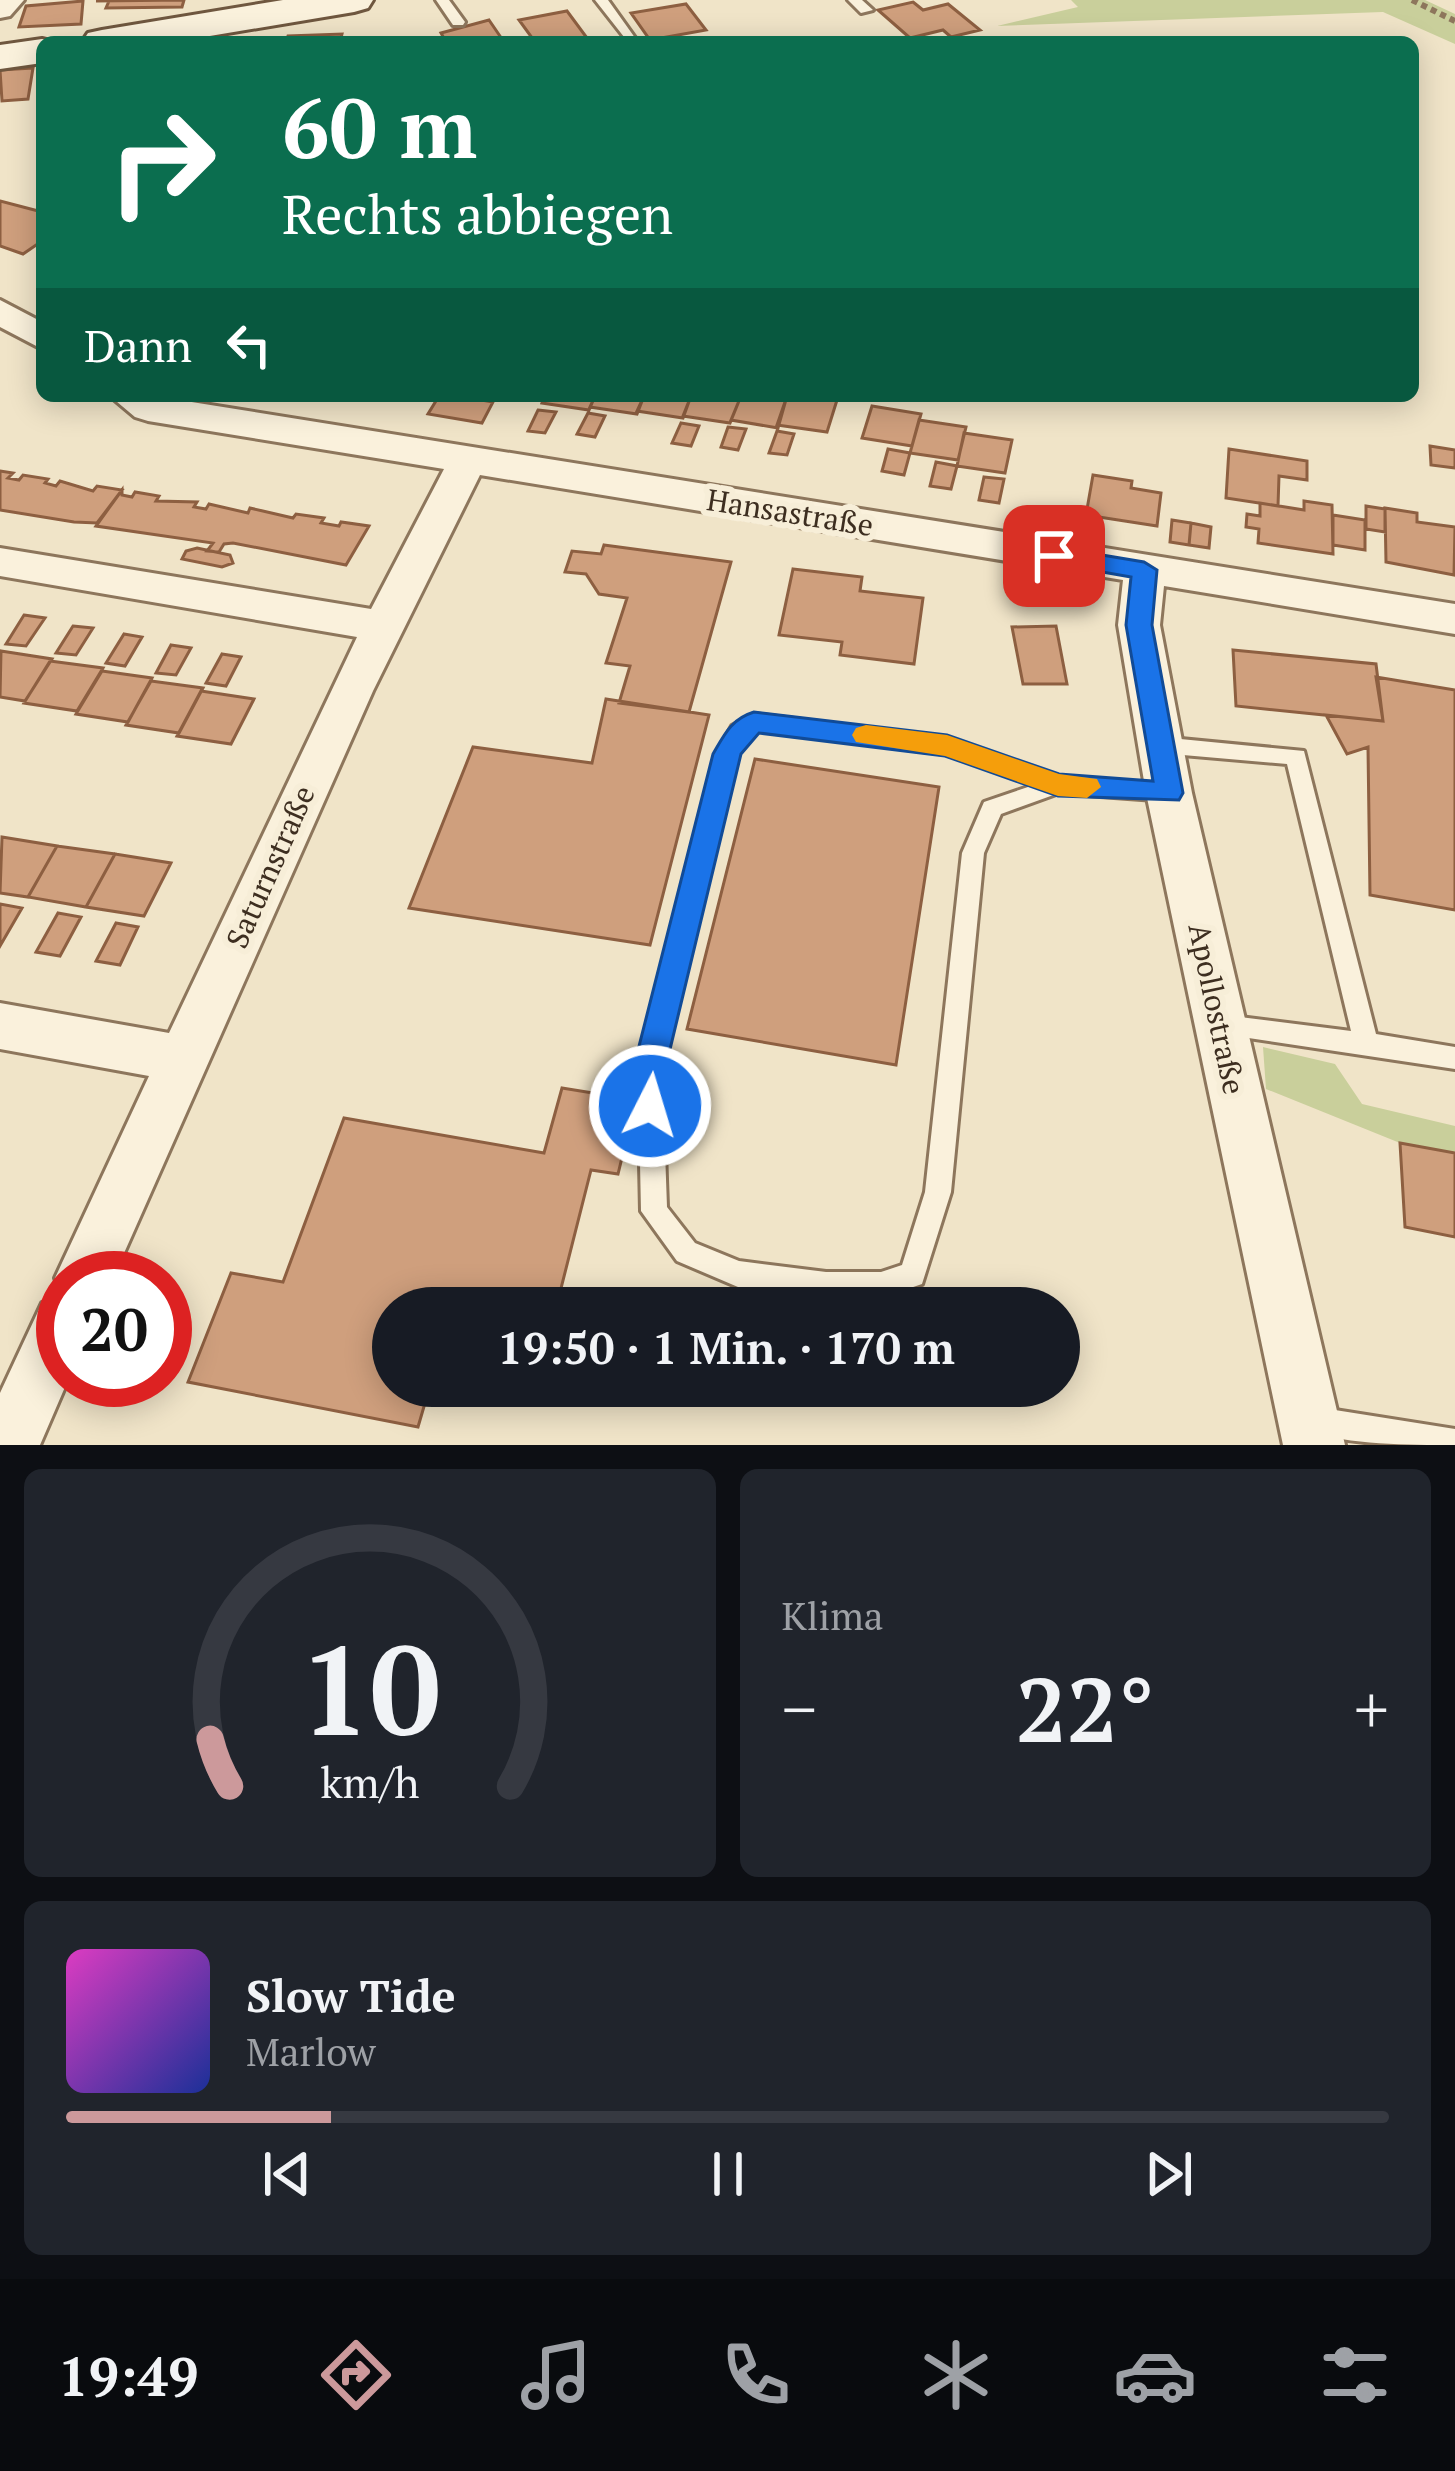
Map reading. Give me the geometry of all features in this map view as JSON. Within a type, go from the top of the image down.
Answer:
[{"type":"street","points":[[0,10],[10,0]]},
{"type":"street","points":[[138,36],[354,0]]},
{"type":"street","points":[[0,57],[36,52]]},
{"type":"street","points":[[0,310],[36,334]]},
{"type":"street","name":"Hansastraße","points":[[138,402],[148,409],[1455,619]]},
{"type":"street","name":"Saturnstraße","points":[[96,1251],[382,626],[466,461]]},
{"type":"street","points":[[0,562],[382,626]]},
{"type":"street","name":"Apollostraße","points":[[1144,570],[1139,625],[1165,769],[1312,1432]]},
{"type":"street","points":[[0,1026],[184,1059]]},
{"type":"street","points":[[8,1445],[36,1383]]},
{"type":"lane","points":[[442,0],[458,22]]},
{"type":"lane","points":[[601,0],[630,36]]},
{"type":"lane","points":[[1058,785],[947,746],[754,722],[740,732],[727,754],[650,1066],[654,1211],[686,1252],[738,1274],[826,1285],[881,1285],[912,1275],[938,1192],[973,853],[992,808],[1058,785],[1296,757],[1366,1043]]},
{"type":"lane","points":[[1220,1025],[1455,1058]]},
{"type":"lane","points":[[1312,1432],[1455,1443]]},
{"type":"path","points":[[1412,0],[1455,21]]},
{"type":"green space","points":[[1071,0],[1425,0],[1455,14],[1455,44],[1383,12],[997,26],[1078,7]]},
{"type":"green space","points":[[1263,1047],[1335,1064],[1362,1104],[1455,1126],[1455,1153],[1400,1143],[1266,1089]]},
{"type":"building","points":[[184,0],[182,7],[106,8],[109,1],[96,1]]},
{"type":"building","points":[[83,1],[81,24],[19,27],[26,6]]},
{"type":"building","points":[[913,2],[923,10],[948,4],[980,30],[955,36],[943,30],[908,36],[878,10]]},
{"type":"building","points":[[686,4],[706,30],[647,36],[631,13]]},
{"type":"building","points":[[567,11],[586,36],[531,36],[519,20]]},
{"type":"building","points":[[489,20],[500,36],[443,36]]},
{"type":"building","points":[[33,68],[28,99],[2,101],[0,70]]},
{"type":"building","points":[[0,201],[36,210],[36,245],[23,254],[0,246]]},
{"type":"building","points":[[435,402],[493,402],[482,423],[428,414]]},
{"type":"building","points":[[542,402],[592,402],[589,410]]},
{"type":"building","points":[[592,402],[642,402],[637,414],[590,407]]},
{"type":"building","points":[[641,402],[689,402],[683,418],[637,411]]},
{"type":"building","points":[[689,402],[739,402],[730,423],[683,416]]},
{"type":"building","points":[[738,402],[785,402],[778,428],[731,420]]},
{"type":"building","points":[[785,402],[836,402],[827,432],[777,425]]},
{"type":"building","points":[[872,406],[921,414],[912,446],[862,438]]},
{"type":"building","points":[[538,410],[556,412],[545,433],[528,431]]},
{"type":"building","points":[[588,413],[605,416],[595,437],[577,434]]},
{"type":"building","points":[[919,420],[966,427],[958,460],[910,453]]},
{"type":"building","points":[[681,423],[699,426],[691,446],[672,443]]},
{"type":"building","points":[[728,427],[746,429],[738,450],[721,447]]},
{"type":"building","points":[[777,431],[794,434],[787,455],[769,453]]},
{"type":"building","points":[[964,433],[1012,440],[1005,473],[957,466]]},
{"type":"building","points":[[1430,446],[1455,450],[1455,468],[1431,465]]},
{"type":"building","points":[[888,449],[910,453],[904,475],[882,471]]},
{"type":"building","points":[[1229,449],[1307,461],[1307,480],[1279,476],[1278,506],[1226,498]]},
{"type":"building","points":[[936,462],[957,466],[951,489],[930,486]]},
{"type":"building","points":[[0,471],[13,473],[8,478],[19,480],[23,475],[48,479],[45,483],[56,486],[60,481],[93,491],[97,486],[122,490],[97,523],[74,522],[0,510]]},
{"type":"building","points":[[1093,475],[1132,481],[1131,488],[1161,493],[1157,526],[1086,515]]},
{"type":"building","points":[[984,477],[1004,479],[999,503],[979,500]]},
{"type":"building","points":[[122,490],[122,495],[132,497],[135,492],[159,496],[156,501],[197,502],[194,507],[206,509],[209,504],[248,513],[250,508],[293,518],[296,514],[324,518],[321,523],[339,526],[341,522],[369,526],[346,565],[233,543],[224,544],[219,552],[207,551],[213,543],[96,526]]},
{"type":"building","points":[[1304,501],[1332,505],[1333,554],[1258,543],[1259,529],[1246,527],[1247,514],[1260,516],[1260,503],[1304,510]]},
{"type":"building","points":[[1366,506],[1385,509],[1385,532],[1366,529]]},
{"type":"building","points":[[1385,508],[1417,513],[1417,522],[1455,527],[1454,575],[1386,562]]},
{"type":"building","points":[[1333,515],[1365,520],[1365,550],[1333,545]]},
{"type":"building","points":[[1172,520],[1191,523],[1189,545],[1170,542]]},
{"type":"building","points":[[1191,523],[1211,527],[1209,548],[1189,545]]},
{"type":"building","points":[[604,545],[731,562],[689,712],[619,703],[630,666],[606,663],[627,598],[599,594],[586,574],[565,572],[572,551],[601,554]]},
{"type":"building","points":[[197,548],[230,555],[233,563],[222,567],[182,559],[186,551]]},
{"type":"building","points":[[793,569],[862,577],[860,591],[923,598],[914,664],[840,655],[842,642],[779,635]]},
{"type":"building","points":[[24,615],[45,618],[26,646],[6,644]]},
{"type":"building","points":[[73,626],[93,628],[76,655],[56,653]]},
{"type":"building","points":[[1056,626],[1067,684],[1023,684],[1012,627]]},
{"type":"building","points":[[124,634],[142,637],[125,666],[106,663]]},
{"type":"building","points":[[171,645],[191,648],[176,675],[156,673]]},
{"type":"building","points":[[1233,650],[1376,664],[1383,721],[1236,706]]},
{"type":"building","points":[[1,651],[52,659],[25,701],[0,697]]},
{"type":"building","points":[[222,654],[241,657],[226,686],[206,683]]},
{"type":"building","points":[[50,661],[103,668],[77,711],[24,703]]},
{"type":"building","points":[[102,671],[152,678],[128,722],[76,714]]},
{"type":"building","points":[[1376,677],[1455,690],[1455,910],[1370,895],[1368,747],[1347,754],[1326,715],[1383,721]]},
{"type":"building","points":[[151,681],[203,688],[179,733],[126,725]]},
{"type":"building","points":[[201,691],[254,699],[231,744],[177,736]]},
{"type":"building","points":[[606,699],[709,715],[650,945],[409,908],[473,747],[592,763]]},
{"type":"building","points":[[755,759],[939,787],[896,1065],[687,1029]]},
{"type":"building","points":[[2,837],[57,846],[28,897],[0,893]]},
{"type":"building","points":[[57,846],[115,854],[86,907],[28,897]]},
{"type":"building","points":[[115,854],[171,863],[144,916],[86,907]]},
{"type":"building","points":[[0,904],[22,908],[0,946]]},
{"type":"building","points":[[58,913],[81,917],[60,956],[36,952]]},
{"type":"building","points":[[116,923],[138,927],[120,965],[96,961]]},
{"type":"building","points":[[562,1088],[636,1100],[618,1174],[591,1170],[561,1287],[372,1287],[372,1407],[424,1407],[418,1427],[192,1383],[192,1372],[231,1273],[283,1282],[344,1118],[544,1153]]},
{"type":"building","points":[[1400,1143],[1455,1153],[1455,1237],[1405,1227]]},
{"type":"slow traffic","points":[[866,735],[947,746],[1058,785],[1087,787]]},
{"type":"route","points":[[650,1106],[650,1066],[727,754],[740,732],[754,722],[947,746],[1058,785],[1169,793],[1139,625],[1144,570],[1054,556]]}]
